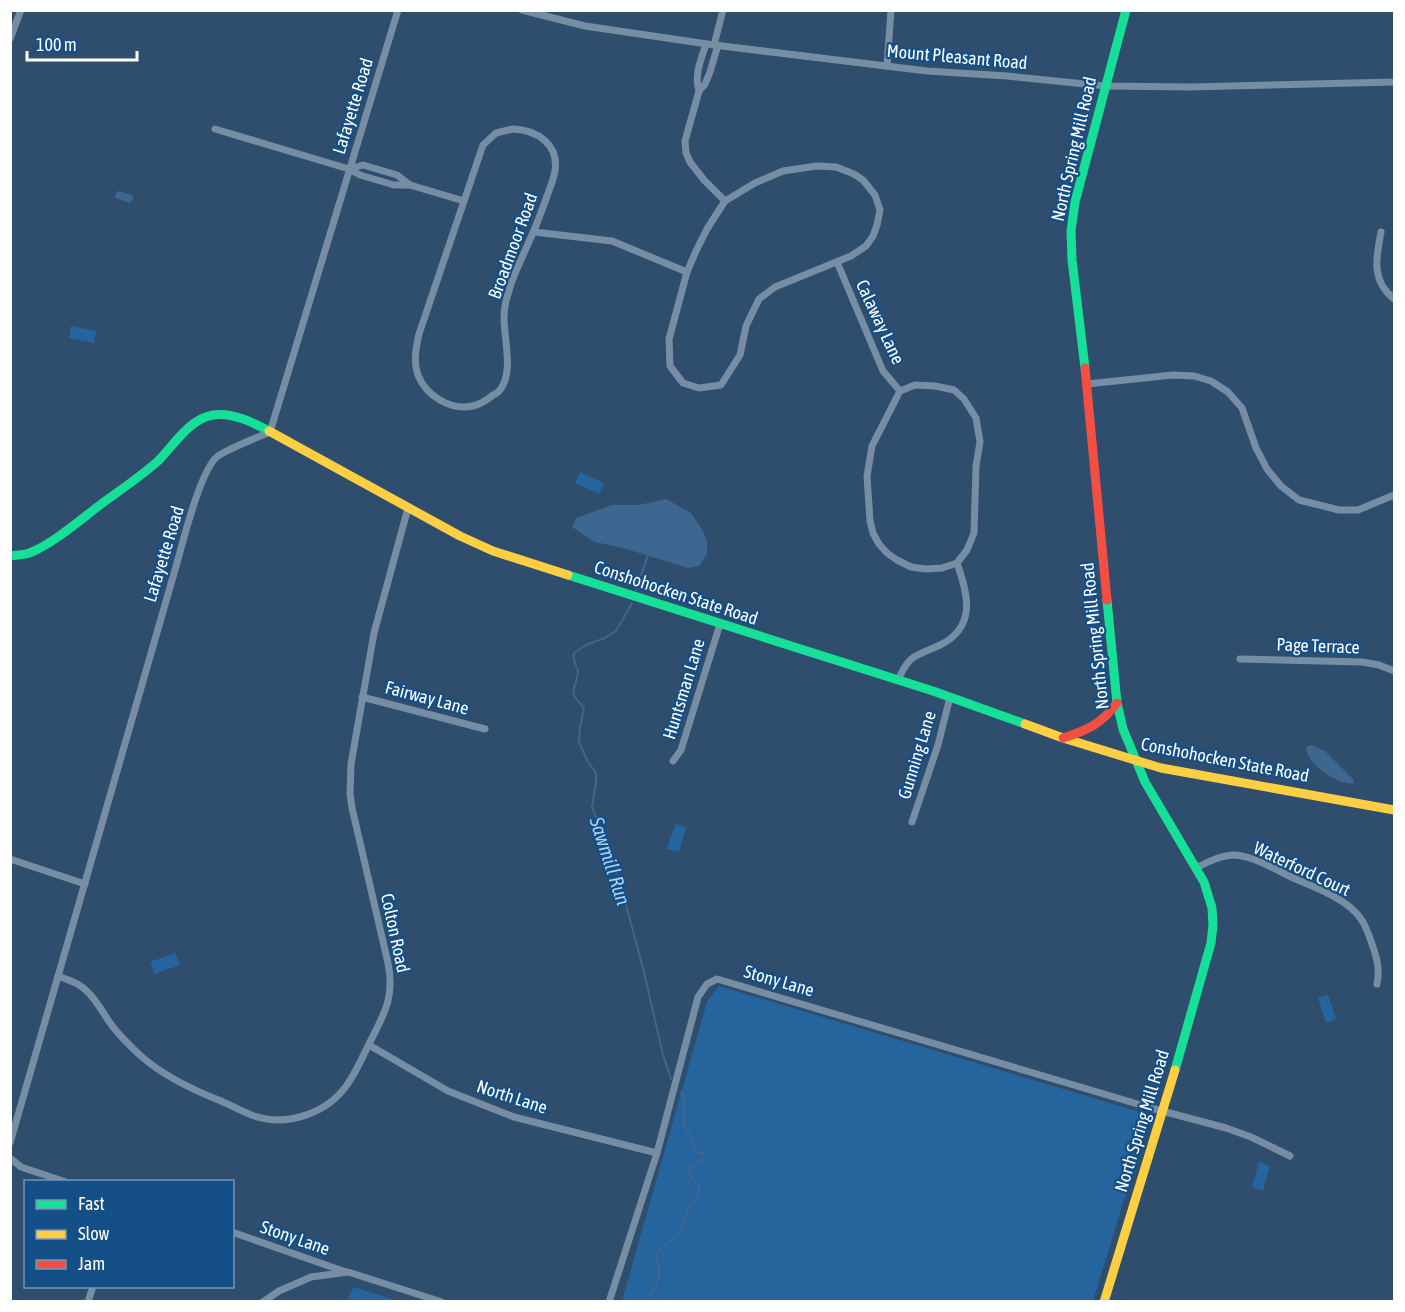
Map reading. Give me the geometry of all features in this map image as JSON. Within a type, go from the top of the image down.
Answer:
[{"type":"main road","name":"North Spring Mill Road","points":[[1104,1302],[1163,1111],[1213,934],[1210,898],[1204,882],[1148,788],[1123,729],[1117,703],[1072,260],[1071,231],[1075,202],[1126,10]]},
{"type":"main road","name":"Conshohocken State Road","points":[[10,556],[31,553],[62,534],[157,462],[190,426],[200,419],[216,414],[230,415],[245,419],[270,432],[460,536],[549,570],[898,680],[1064,738],[1161,768],[1395,810]]},
{"type":"main road","points":[[1064,738],[1097,725],[1105,719],[1117,703]]},
{"type":"street","points":[[10,39],[21,10]]},
{"type":"street","name":"Lafayette Road","points":[[10,1143],[202,479],[218,456],[270,432],[398,10]]},
{"type":"street","name":"Mount Pleasant Road","points":[[522,10],[585,26],[713,44],[887,66],[1105,86],[1395,82]]},
{"type":"street","points":[[723,10],[713,44],[710,72],[699,91],[685,141],[686,153],[698,174],[725,201]]},
{"type":"street","points":[[887,66],[891,10]]},
{"type":"street","points":[[699,91],[696,82],[697,73],[713,44]]},
{"type":"street","points":[[215,129],[349,169],[363,165],[398,175],[410,185],[464,201]]},
{"type":"street","name":"Broadmoor Road","points":[[525,129],[547,142],[553,152],[555,170],[534,232],[509,291],[504,315],[506,376],[500,390],[486,401],[472,406],[458,407],[445,403],[431,394],[424,386],[419,377],[415,354],[418,334],[464,201],[483,145],[496,133],[525,129]]},
{"type":"street","points":[[817,166],[836,167],[854,174],[863,180],[875,195],[880,210],[878,225],[866,246],[837,262],[775,287],[759,299],[746,327],[740,355],[721,385],[699,388],[683,383],[670,366],[669,339],[687,272],[707,229],[725,201],[755,183],[783,171],[817,166]]},
{"type":"street","points":[[534,232],[612,242],[687,272]]},
{"type":"street","points":[[1381,232],[1377,250],[1377,269],[1386,293],[1395,299]]},
{"type":"street","name":"Calaway Lane","points":[[837,262],[883,371],[900,391]]},
{"type":"street","points":[[1086,384],[1173,375],[1194,376],[1211,381],[1228,392],[1242,408],[1256,448],[1268,469],[1281,486],[1299,500],[1339,510],[1358,510],[1395,495]]},
{"type":"street","points":[[915,385],[954,390],[964,399],[976,418],[980,442],[976,466],[974,533],[967,550],[957,563],[942,568],[911,567],[887,553],[873,533],[870,521],[867,476],[872,447],[900,391],[915,385]]},
{"type":"street","name":"Colton Road","points":[[58,976],[73,981],[84,989],[113,1027],[158,1070],[188,1088],[255,1116],[280,1119],[297,1118],[324,1107],[334,1100],[348,1084],[388,1004],[390,984],[388,963],[352,808],[351,764],[374,633],[408,508]]},
{"type":"street","points":[[898,680],[910,660],[948,640],[964,620],[967,593],[957,563]]},
{"type":"street","name":"Huntsman Lane","points":[[673,760],[681,750],[720,624]]},
{"type":"street","name":"Page Terrace","points":[[1240,659],[1362,662],[1395,671]]},
{"type":"street","name":"Fairway Lane","points":[[362,696],[485,729]]},
{"type":"street","name":"Gunning Lane","points":[[912,822],[939,746],[950,697]]},
{"type":"street","name":"Waterford Court","points":[[1196,868],[1220,857],[1242,856],[1341,900],[1362,919],[1379,967],[1377,984]]},
{"type":"street","points":[[10,858],[85,884]]},
{"type":"street","name":"Stony Lane","points":[[609,1302],[657,1153],[698,997],[707,984],[717,979],[1163,1111]]},
{"type":"street","name":"North Lane","points":[[369,1045],[448,1091],[514,1117],[657,1153]]},
{"type":"street","points":[[1163,1111],[1226,1128],[1290,1156]]},
{"type":"street","points":[[10,1158],[21,1167],[60,1180]]},
{"type":"street","name":"Stony Lane","points":[[234,1233],[442,1302]]},
{"type":"street","name":"Stony Lane","points":[[263,1302],[279,1291],[311,1277],[348,1272]]},
{"type":"shaded area","points":[[118,191],[133,195],[133,199],[130,203],[115,198]]},
{"type":"shaded area","points":[[71,326],[96,331],[94,343],[69,338]]},
{"type":"shaded area","points":[[580,472],[604,483],[599,494],[575,483]]},
{"type":"shaded area","points":[[666,499],[691,513],[703,531],[707,541],[707,554],[699,566],[688,568],[595,542],[572,527],[576,518],[612,505],[639,505]]},
{"type":"shaded area","points":[[1311,745],[1325,751],[1353,779],[1354,783],[1332,778],[1317,766],[1307,753],[1306,747]]},
{"type":"shaded area","points":[[675,824],[686,827],[679,852],[667,849]]},
{"type":"shaded area","points":[[175,953],[180,965],[155,974],[150,962]]},
{"type":"shaded area","points":[[719,986],[1150,1115],[1093,1301],[622,1301],[707,1002]]},
{"type":"shaded area","points":[[1328,995],[1336,1019],[1326,1023],[1318,998]]},
{"type":"shaded area","points":[[1259,1162],[1270,1166],[1263,1191],[1252,1187]]},
{"type":"shaded area","points":[[353,1287],[399,1301],[347,1301]]},
{"type":"waterway","name":"Sawmill Run","points":[[636,590],[648,555]]},
{"type":"waterway","name":"Sawmill Run","points":[[632,603],[616,631],[574,653],[578,672],[573,690],[584,708],[579,742],[596,773],[592,807],[619,879],[671,1079]]},
{"type":"waterway","name":"Sawmill Run","points":[[645,1302],[658,1280],[659,1270],[655,1256],[663,1246],[678,1236],[691,1203],[698,1196],[699,1185],[689,1173],[705,1155],[695,1153],[692,1137],[684,1127],[684,1098],[681,1092]]},
{"type":"traffic: fast","points":[[1085,368],[1072,260],[1071,231],[1075,202],[1126,10]]},
{"type":"traffic: fast","points":[[10,556],[30,553],[58,537],[151,467],[189,427],[204,417],[220,414],[235,416],[269,431]]},
{"type":"traffic: fast","points":[[568,575],[933,691],[1025,724]]},
{"type":"traffic: fast","points":[[1107,600],[1117,703],[1123,729],[1145,782],[1204,882],[1212,908],[1211,943],[1175,1070]]},
{"type":"traffic: slow","points":[[269,431],[460,536],[493,551],[568,575]]},
{"type":"traffic: slow","points":[[1025,724],[1161,768],[1394,810]]},
{"type":"traffic: slow","points":[[1104,1302],[1175,1070]]},
{"type":"traffic: jam","points":[[1085,368],[1107,600]]},
{"type":"traffic: jam","points":[[1063,738],[1093,725],[1117,703]]}]
